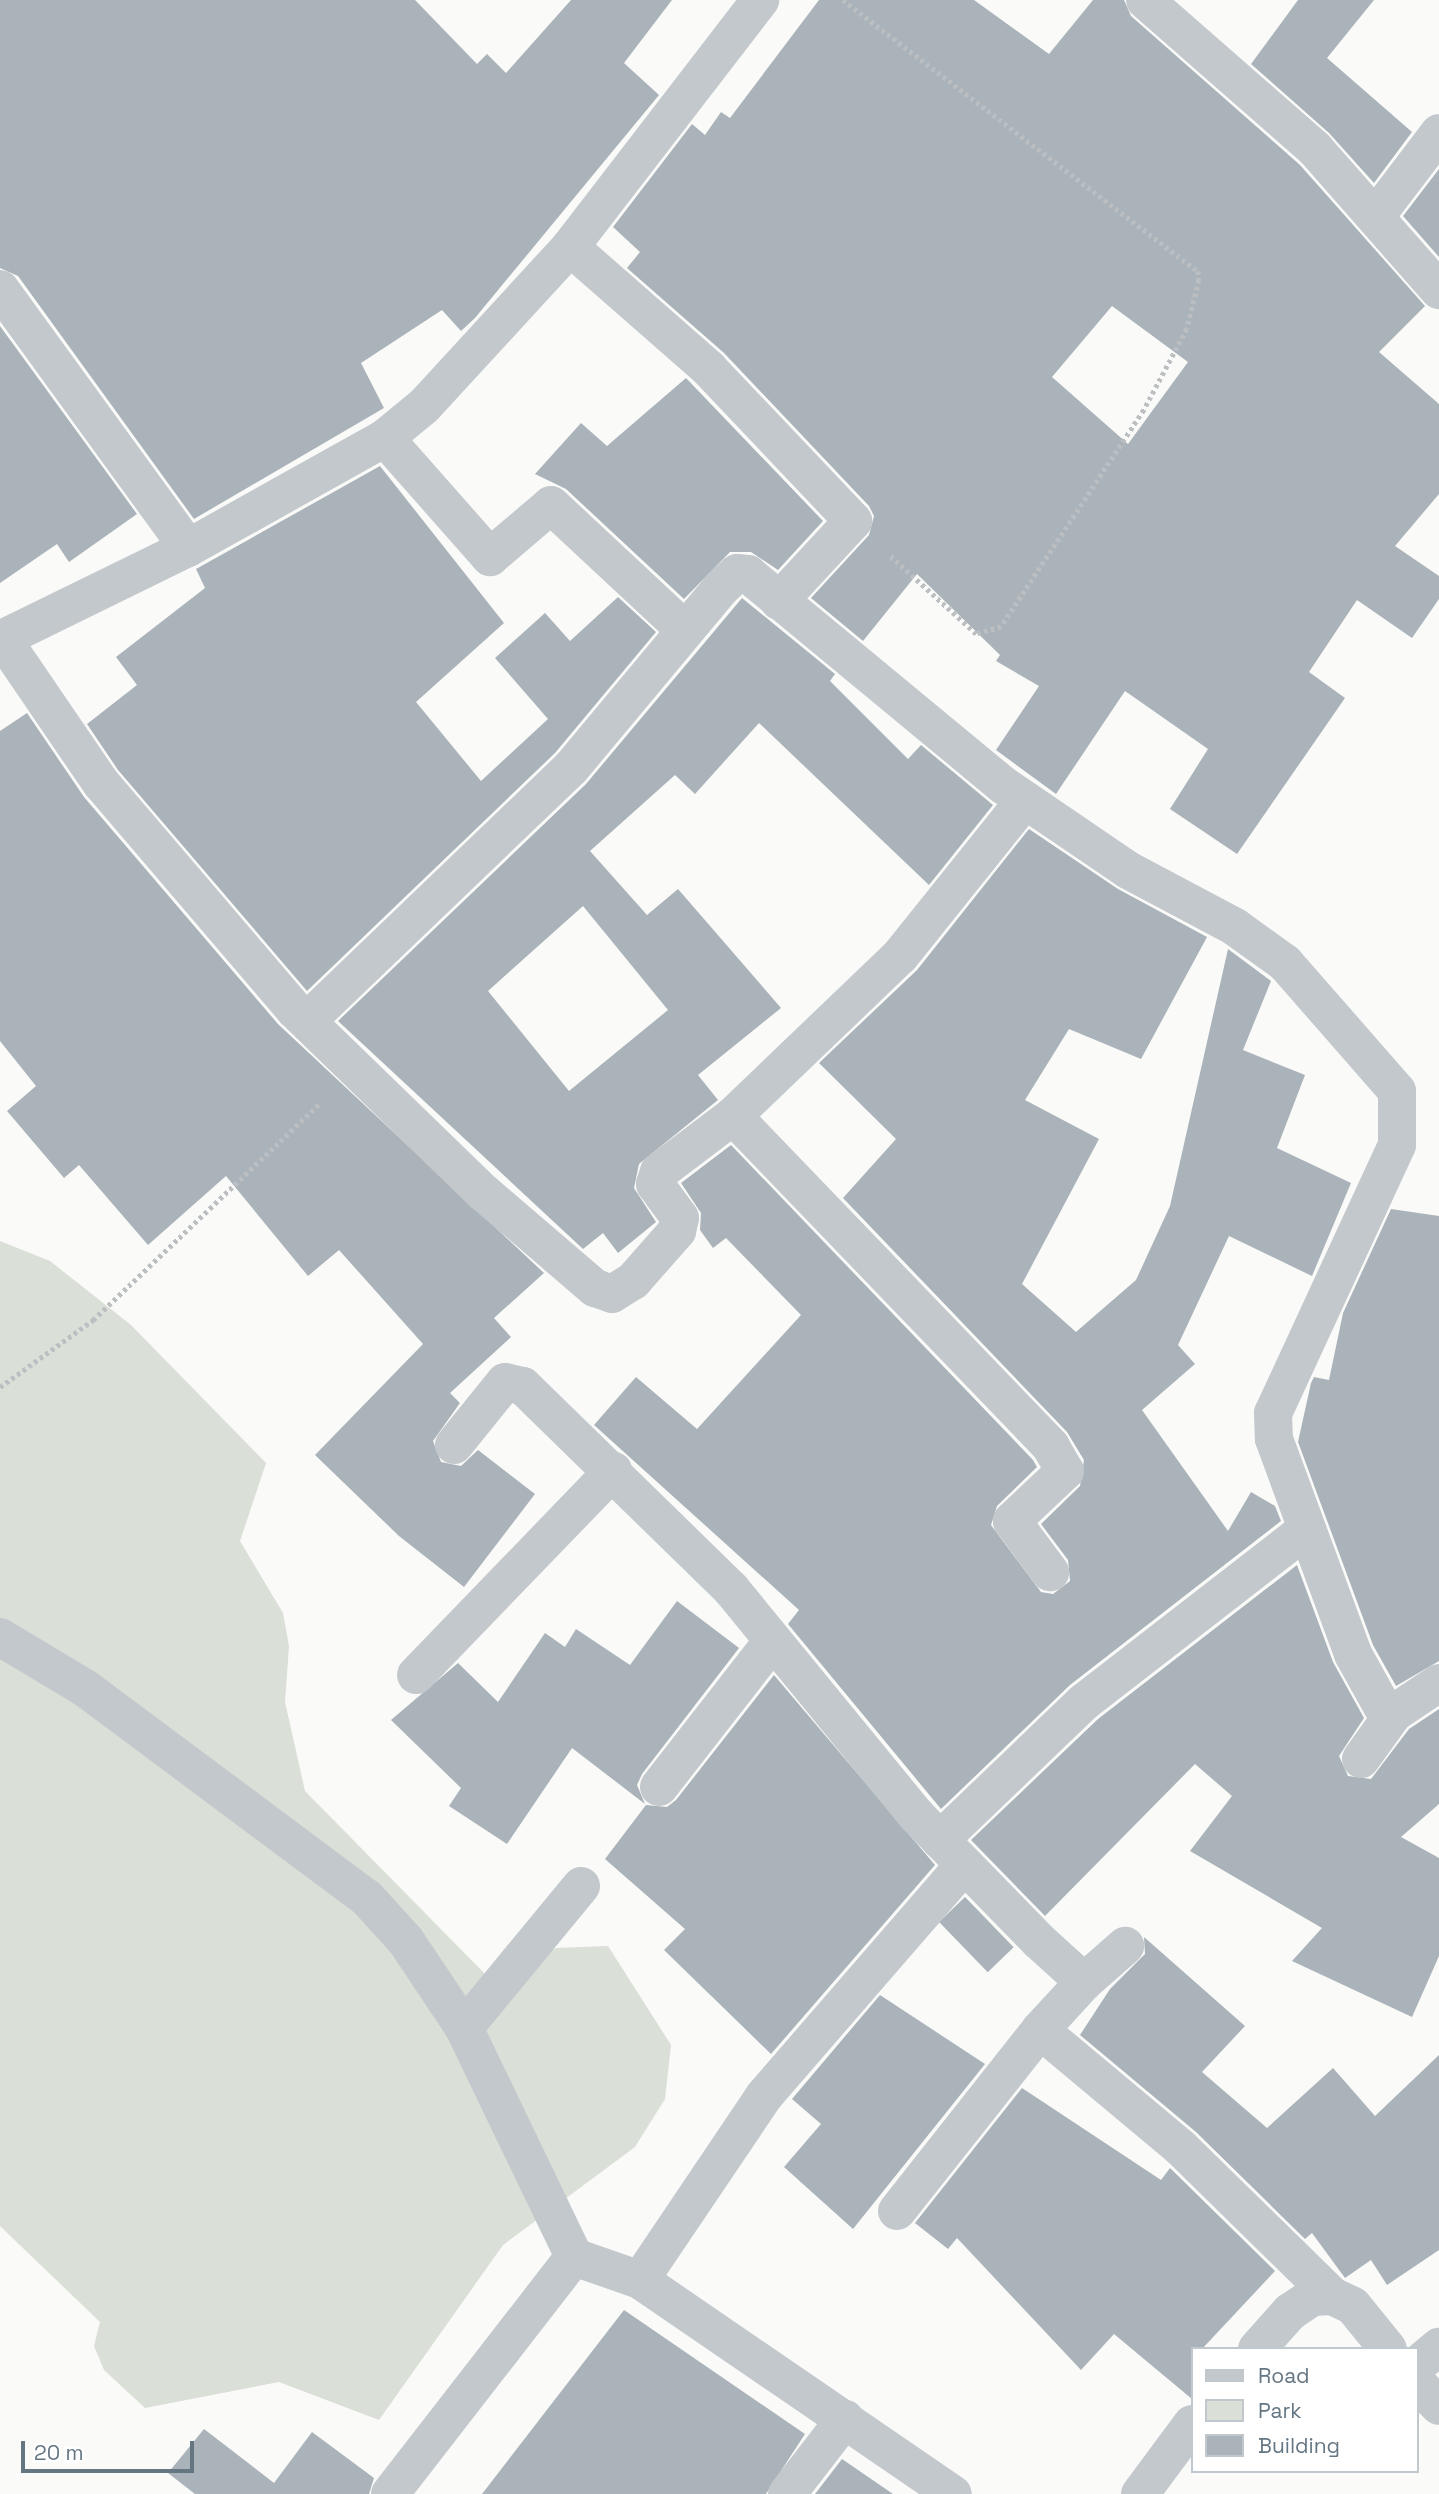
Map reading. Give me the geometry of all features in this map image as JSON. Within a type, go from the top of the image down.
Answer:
[{"type":"street","points":[[760,0],[570,247],[442,387],[385,438],[188,548],[1,639],[101,783],[307,1021],[484,1193],[595,1289],[612,1294],[633,1281],[677,1231],[680,1218],[655,1177],[733,1116],[900,956],[1025,800]]},
{"type":"street","points":[[1145,0],[1315,149],[1439,290]]},
{"type":"street","points":[[1376,216],[1439,133]]},
{"type":"street","points":[[570,247],[708,368],[853,521],[779,601]]},
{"type":"street","points":[[0,289],[188,548]]},
{"type":"street","points":[[385,438],[490,557],[551,505],[685,630]]},
{"type":"street","points":[[307,1021],[571,768],[685,630],[737,573],[748,574],[1025,800],[1285,963],[1397,1091],[1397,1145],[1273,1412],[1274,1439],[1353,1654],[1382,1706],[1394,1713]]},
{"type":"street","points":[[733,1116],[1051,1447],[1065,1471],[1012,1521],[1050,1572]]},
{"type":"street","points":[[454,1445],[512,1381],[613,1471],[731,1589],[771,1643],[952,1853],[1084,1982]]},
{"type":"street","points":[[416,1675],[613,1471]]},
{"type":"street","points":[[639,2280],[764,2096],[952,1853],[1084,1702],[1307,1529]]},
{"type":"street","points":[[0,1637],[85,1688],[367,1898],[405,1941],[464,2028],[574,2257],[639,2280],[953,2494]]},
{"type":"street","points":[[659,1787],[771,1643]]},
{"type":"street","points":[[1361,1759],[1394,1713],[1435,1693]]},
{"type":"street","points":[[464,2028],[581,1886]]},
{"type":"street","points":[[897,2211],[1040,2030],[1084,1982],[1125,1946]]},
{"type":"street","points":[[1040,2030],[1181,2148],[1332,2295],[1353,2306],[1386,2347]]},
{"type":"street","points":[[390,2494],[574,2257]]},
{"type":"street","points":[[1259,2347],[1290,2312],[1312,2298],[1332,2295]]},
{"type":"street","points":[[1418,2364],[1439,2347]]},
{"type":"street","points":[[1418,2384],[1439,2406]]},
{"type":"street","points":[[787,2494],[845,2419]]},
{"type":"street","points":[[1140,2494],[1190,2427]]},
{"type":"path","points":[[843,0],[1198,271],[1199,280],[1187,329],[1144,410],[1001,627],[976,634],[853,521]]},
{"type":"path","points":[[0,1387],[93,1320],[356,1068]]},
{"type":"green space","points":[[0,1241],[50,1261],[131,1325],[266,1463],[240,1541],[283,1613],[289,1646],[285,1702],[305,1791],[486,1975],[557,1948],[608,1946],[671,2045],[665,2099],[635,2147],[503,2245],[379,2420],[279,2382],[145,2408],[104,2370],[94,2346],[100,2322],[0,2226]]},
{"type":"building","points":[[0,0],[415,0],[477,64],[487,54],[506,73],[571,0],[672,0],[624,63],[659,95],[475,318],[461,331],[442,310],[361,363],[384,408],[194,519],[18,276],[0,268]]},
{"type":"building","points":[[819,0],[974,0],[1049,54],[1093,0],[1124,0],[1131,16],[1300,165],[1425,306],[1379,352],[1439,404],[1439,494],[1395,546],[1439,576],[1439,599],[1412,638],[1357,600],[1309,672],[1345,698],[1237,854],[1170,809],[1208,749],[1125,691],[1056,794],[996,750],[1039,686],[996,661],[1000,655],[917,574],[863,641],[811,598],[869,535],[874,516],[869,506],[724,353],[627,268],[640,252],[613,227],[692,124],[705,135],[721,112],[730,118]],"holes":[[[1112,306],[1188,362],[1128,444],[1052,377]]]},
{"type":"building","points":[[1298,0],[1374,0],[1327,58],[1412,132],[1374,183],[1329,133],[1251,64]]},
{"type":"building","points":[[1439,169],[1439,257],[1403,216]]},
{"type":"building","points":[[0,326],[137,514],[69,562],[57,544],[0,583]]},
{"type":"building","points":[[686,378],[823,521],[778,570],[751,552],[730,552],[684,599],[566,489],[535,474],[581,423],[607,446]]},
{"type":"building","points":[[380,466],[504,623],[416,702],[481,781],[548,719],[495,658],[545,613],[570,641],[618,597],[656,632],[555,753],[307,991],[118,770],[87,724],[137,685],[116,657],[205,588],[196,569]]},
{"type":"building","points":[[742,598],[835,674],[830,681],[908,759],[921,745],[993,805],[929,885],[759,723],[695,794],[675,775],[590,851],[647,915],[678,889],[781,1008],[698,1075],[718,1100],[639,1164],[634,1188],[656,1222],[618,1253],[603,1233],[583,1249],[338,1021],[586,784]],"holes":[[[583,906],[668,1010],[569,1091],[488,991]]]},
{"type":"building","points":[[27,713],[84,797],[278,1024],[544,1273],[494,1318],[511,1337],[450,1393],[460,1403],[433,1441],[441,1462],[461,1466],[478,1450],[535,1494],[464,1587],[399,1536],[315,1455],[423,1344],[339,1250],[308,1276],[226,1176],[148,1245],[79,1165],[64,1178],[7,1111],[36,1086],[0,1041],[0,731]]},
{"type":"building","points":[[1029,829],[1118,889],[1207,937],[1141,1059],[1069,1029],[1025,1100],[1099,1139],[1022,1284],[1076,1332],[1136,1280],[1170,1206],[1228,949],[1271,981],[1243,1050],[1305,1075],[1277,1148],[1351,1183],[1312,1276],[1229,1236],[1178,1345],[1195,1364],[1142,1410],[1228,1531],[1251,1492],[1275,1506],[1281,1521],[1070,1685],[941,1809],[788,1624],[799,1610],[594,1425],[636,1377],[697,1429],[801,1315],[726,1238],[713,1248],[700,1230],[701,1213],[681,1183],[731,1145],[1033,1460],[1037,1467],[997,1506],[991,1525],[1041,1592],[1053,1594],[1070,1581],[1068,1560],[1041,1524],[1080,1486],[1084,1460],[1067,1432],[843,1198],[896,1139],[819,1063],[917,970]]},
{"type":"building","points":[[1391,1209],[1439,1216],[1439,1661],[1396,1686],[1373,1645],[1298,1442],[1311,1383],[1314,1377],[1329,1380],[1343,1313]]},
{"type":"building","points":[[1297,1565],[1333,1662],[1364,1718],[1339,1756],[1348,1776],[1371,1779],[1409,1729],[1439,1709],[1439,1804],[1401,1837],[1439,1858],[1439,1956],[1412,2017],[1292,1961],[1322,1928],[1190,1851],[1232,1796],[1195,1764],[1045,1916],[971,1840],[1098,1719]]},
{"type":"building","points":[[677,1601],[739,1648],[642,1774],[637,1785],[645,1804],[572,1748],[507,1844],[449,1806],[461,1788],[391,1720],[458,1663],[498,1702],[545,1633],[565,1647],[576,1629],[630,1665]]},
{"type":"building","points":[[774,1675],[935,1865],[771,2054],[664,1950],[685,1929],[605,1859],[646,1805],[667,1807],[676,1800]]},
{"type":"building","points":[[965,1897],[1014,1947],[988,1972],[939,1922]]},
{"type":"building","points":[[1144,1937],[1245,2026],[1202,2072],[1267,2128],[1333,2068],[1375,2116],[1439,2055],[1439,2250],[1387,2285],[1371,2260],[1345,2278],[1312,2233],[1305,2239],[1196,2132],[1080,2035],[1110,1989],[1145,1954]]},
{"type":"building","points":[[880,1995],[985,2064],[853,2229],[784,2167],[821,2124],[792,2099]]},
{"type":"building","points":[[1022,2088],[1161,2180],[1170,2168],[1275,2271],[1204,2347],[1190,2347],[1190,2397],[1114,2334],[1081,2370],[957,2238],[948,2249],[915,2223]]},
{"type":"building","points":[[624,2310],[805,2434],[766,2494],[482,2494]]},
{"type":"building","points":[[204,2429],[274,2483],[312,2432],[374,2478],[369,2494],[195,2494],[168,2473]]},
{"type":"building","points":[[842,2459],[893,2494],[815,2494]]}]
